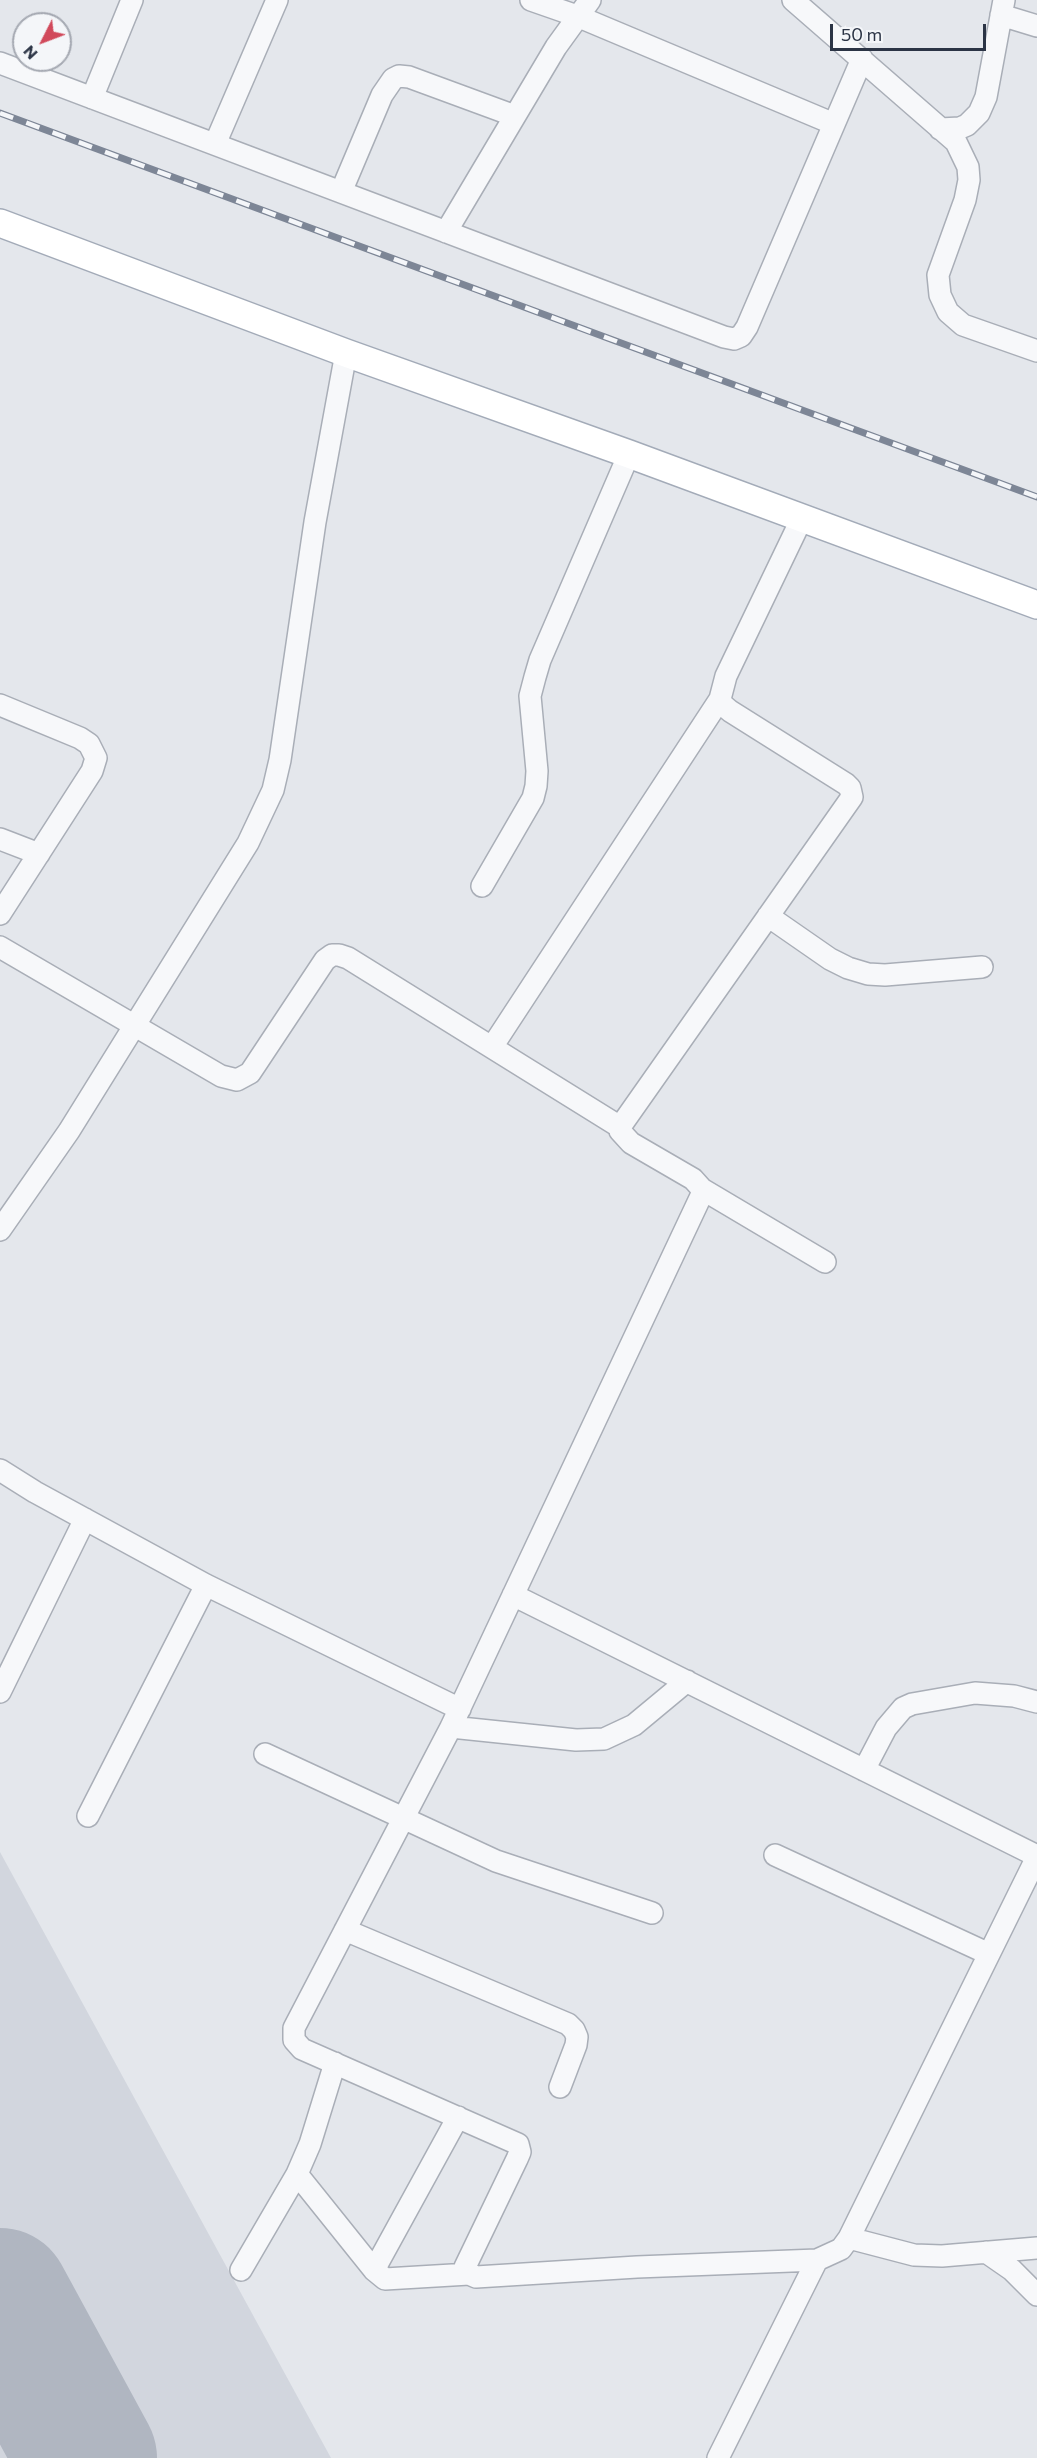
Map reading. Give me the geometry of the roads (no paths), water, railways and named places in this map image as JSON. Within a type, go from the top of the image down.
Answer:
[{"type":"main road","points":[[0,223],[346,353],[629,454],[1037,605]]},
{"type":"street","points":[[92,98],[132,0]]},
{"type":"street","points":[[216,144],[277,0]]},
{"type":"street","points":[[531,0],[584,8],[834,124]]},
{"type":"street","points":[[793,0],[956,142],[968,167],[969,180],[965,200],[938,275],[940,295],[948,312],[963,325],[1037,351]]},
{"type":"street","points":[[940,129],[960,128],[974,120],[979,113],[986,97],[1003,7],[1037,26]]},
{"type":"street","points":[[446,232],[515,116],[584,8]]},
{"type":"street","points":[[0,63],[724,338],[734,339],[741,336],[747,327],[862,59]]},
{"type":"street","points":[[341,192],[382,95],[393,79],[409,77],[515,116]]},
{"type":"street","points":[[0,1230],[69,1131],[248,843],[273,790],[280,760],[315,522],[346,353]]},
{"type":"street","points":[[482,886],[533,798],[537,771],[530,696],[535,677],[540,660],[629,454]]},
{"type":"street","points":[[492,1047],[720,699],[726,676],[802,518]]},
{"type":"street","points":[[720,699],[730,711],[846,784],[852,792],[849,804],[620,1126],[620,1131],[631,1143],[693,1179],[702,1189],[825,1262]]},
{"type":"street","points":[[0,705],[80,738],[95,751],[96,764],[0,914]]},
{"type":"street","points":[[0,839],[39,854]]},
{"type":"street","points":[[768,916],[831,959],[848,968],[868,974],[885,975],[982,967]]},
{"type":"street","points":[[0,947],[221,1076],[237,1080],[243,1078],[256,1064],[325,960],[332,955],[339,955],[348,958],[620,1126]]},
{"type":"street","points":[[469,2274],[465,2267],[467,2260],[517,2159],[520,2148],[514,2142],[302,2049],[294,2040],[294,2028],[456,1718],[698,1205],[702,1189]]},
{"type":"street","points":[[0,1470],[35,1492],[206,1585],[456,1718],[576,1740],[604,1739],[634,1725],[687,1681]]},
{"type":"street","points":[[0,1692],[85,1519]]},
{"type":"street","points":[[88,1816],[206,1585]]},
{"type":"street","points":[[297,2174],[374,2270],[390,2279],[469,2274],[481,2278],[637,2267],[818,2260],[841,2249],[849,2238],[1037,1856],[513,1595]]},
{"type":"street","points":[[864,1770],[886,1728],[903,1708],[912,1704],[975,1693],[1014,1696],[1037,1702]]},
{"type":"street","points":[[265,1755],[496,1862],[652,1913]]},
{"type":"street","points":[[775,1855],[989,1954]]},
{"type":"street","points":[[345,1930],[574,2030],[577,2037],[560,2087]]},
{"type":"street","points":[[241,2270],[297,2174],[310,2144],[335,2063]]},
{"type":"street","points":[[374,2270],[458,2117]]},
{"type":"street","points":[[849,2238],[914,2255],[1037,2248]]},
{"type":"street","points":[[986,2252],[1012,2270],[1037,2295]]},
{"type":"street","points":[[718,2458],[818,2260]]},
{"type":"railway","points":[[0,113],[1037,497]]}]
